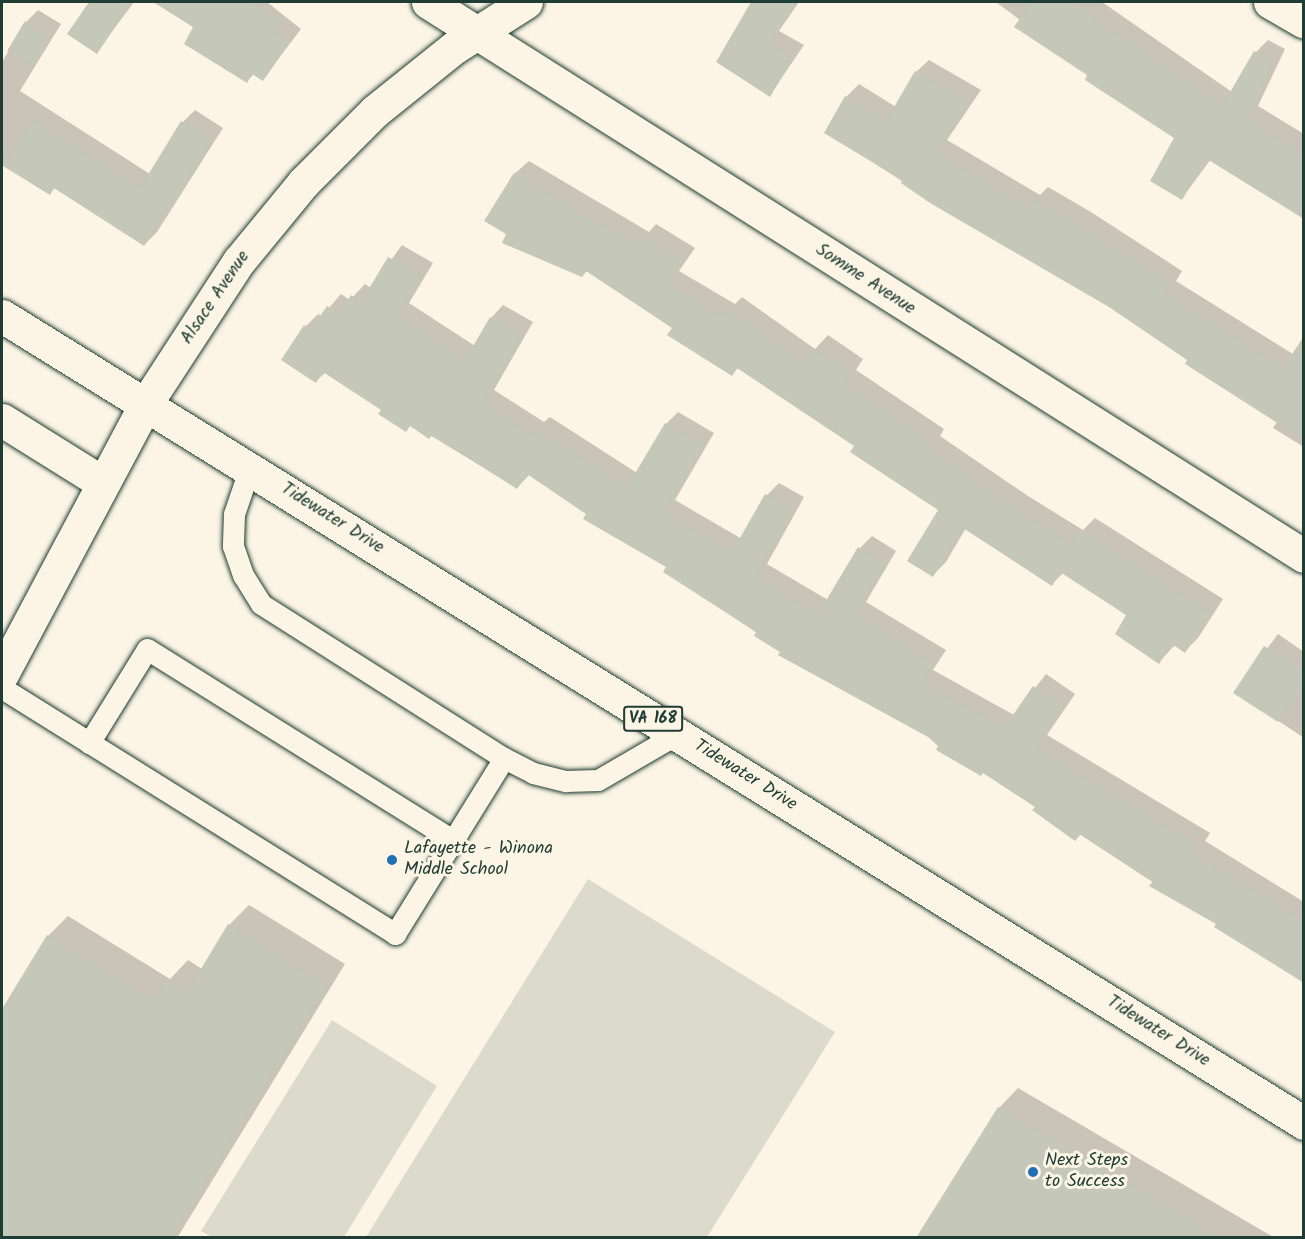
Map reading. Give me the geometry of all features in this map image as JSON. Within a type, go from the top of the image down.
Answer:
[{"type":"main road","name":"Somme Avenue","points":[[428,2],[1304,556]]},
{"type":"main road","name":"Alsace Avenue","points":[[2,674],[145,405],[239,261],[303,183],[375,111],[477,32],[526,2]]},
{"type":"main road","points":[[1270,2],[1304,22]]},
{"type":"main road","name":"Tidewater Drive","points":[[2,316],[1304,1123]]},
{"type":"main road","points":[[2,420],[103,483]]},
{"type":"lane","points":[[249,467],[234,514],[233,546],[243,575],[261,604],[504,758],[533,773],[566,781],[598,780],[677,734]]},
{"type":"lane","points":[[89,743],[147,649],[453,840]]},
{"type":"lane","points":[[2,688],[395,934],[504,758]]},
{"type":"shaded area","points":[[588,879],[835,1032],[707,1237],[366,1237]]},
{"type":"shaded area","points":[[332,1020],[437,1086],[344,1237],[212,1237],[201,1231]]},
{"type":"building","points":[[89,2],[131,2],[97,54],[67,34]]},
{"type":"building","points":[[153,2],[250,2],[280,20],[273,31],[290,42],[263,81],[252,74],[247,83],[184,44],[193,27]]},
{"type":"building","points":[[751,2],[797,2],[769,43],[793,58],[770,97],[716,62]]},
{"type":"building","points":[[1031,2],[1071,2],[1222,106],[1254,51],[1273,62],[1247,119],[1304,155],[1304,219],[1207,159],[1182,200],[1150,181],[1174,138],[1085,80],[1087,75],[1014,27]]},
{"type":"building","points":[[25,21],[50,37],[32,66],[7,51]]},
{"type":"building","points":[[915,71],[970,103],[936,153],[1029,208],[1034,199],[1078,225],[1171,284],[1165,294],[1283,368],[1304,336],[1304,440],[1185,364],[1187,360],[1109,307],[930,203],[901,183],[902,180],[824,133],[845,96],[886,121]]},
{"type":"building","points":[[33,120],[140,188],[181,121],[211,141],[144,246],[54,188],[50,195],[3,166]]},
{"type":"building","points":[[514,173],[636,245],[642,237],[683,261],[668,285],[723,317],[728,309],[803,363],[813,348],[851,372],[844,384],[932,442],[928,449],[1071,544],[1081,530],[1211,613],[1185,653],[1172,644],[1159,664],[1115,634],[1126,615],[1060,572],[1052,586],[963,528],[933,577],[907,561],[938,510],[850,452],[854,446],[737,368],[732,376],[667,335],[672,328],[586,271],[582,277],[502,243],[506,234],[484,221]]},
{"type":"building","points":[[388,257],[421,276],[398,316],[465,360],[490,317],[522,335],[483,403],[531,435],[536,428],[627,487],[665,423],[703,445],[664,513],[732,552],[765,494],[793,510],[755,577],[818,614],[858,547],[885,564],[855,615],[934,663],[922,682],[1004,728],[1033,686],[1064,706],[1036,748],[1199,846],[1194,854],[1304,921],[1304,983],[1214,927],[1216,924],[1149,886],[1153,881],[1081,834],[1075,841],[1032,810],[1035,807],[983,773],[981,776],[936,750],[938,746],[928,737],[778,655],[780,652],[754,636],[756,632],[663,572],[666,567],[583,519],[586,514],[527,474],[517,489],[432,435],[429,439],[410,426],[406,432],[378,414],[381,410],[323,372],[316,383],[281,360],[304,325],[311,330],[327,306],[339,314],[351,295],[361,302]]},
{"type":"building","points":[[1264,646],[1304,671],[1304,684],[1278,722],[1233,693]]},
{"type":"building","points":[[228,924],[327,985],[171,1238],[2,1238],[2,1009],[47,935],[154,1001],[167,979],[187,992]]},
{"type":"building","name":"Next Steps to Success","points":[[998,1107],[1222,1238],[916,1238]]},
{"type":"place","name":"Lafayette - Winona Middle School","points":[[392,860]]},
{"type":"place","name":"Next Steps to Success","points":[[1033,1172]]}]
